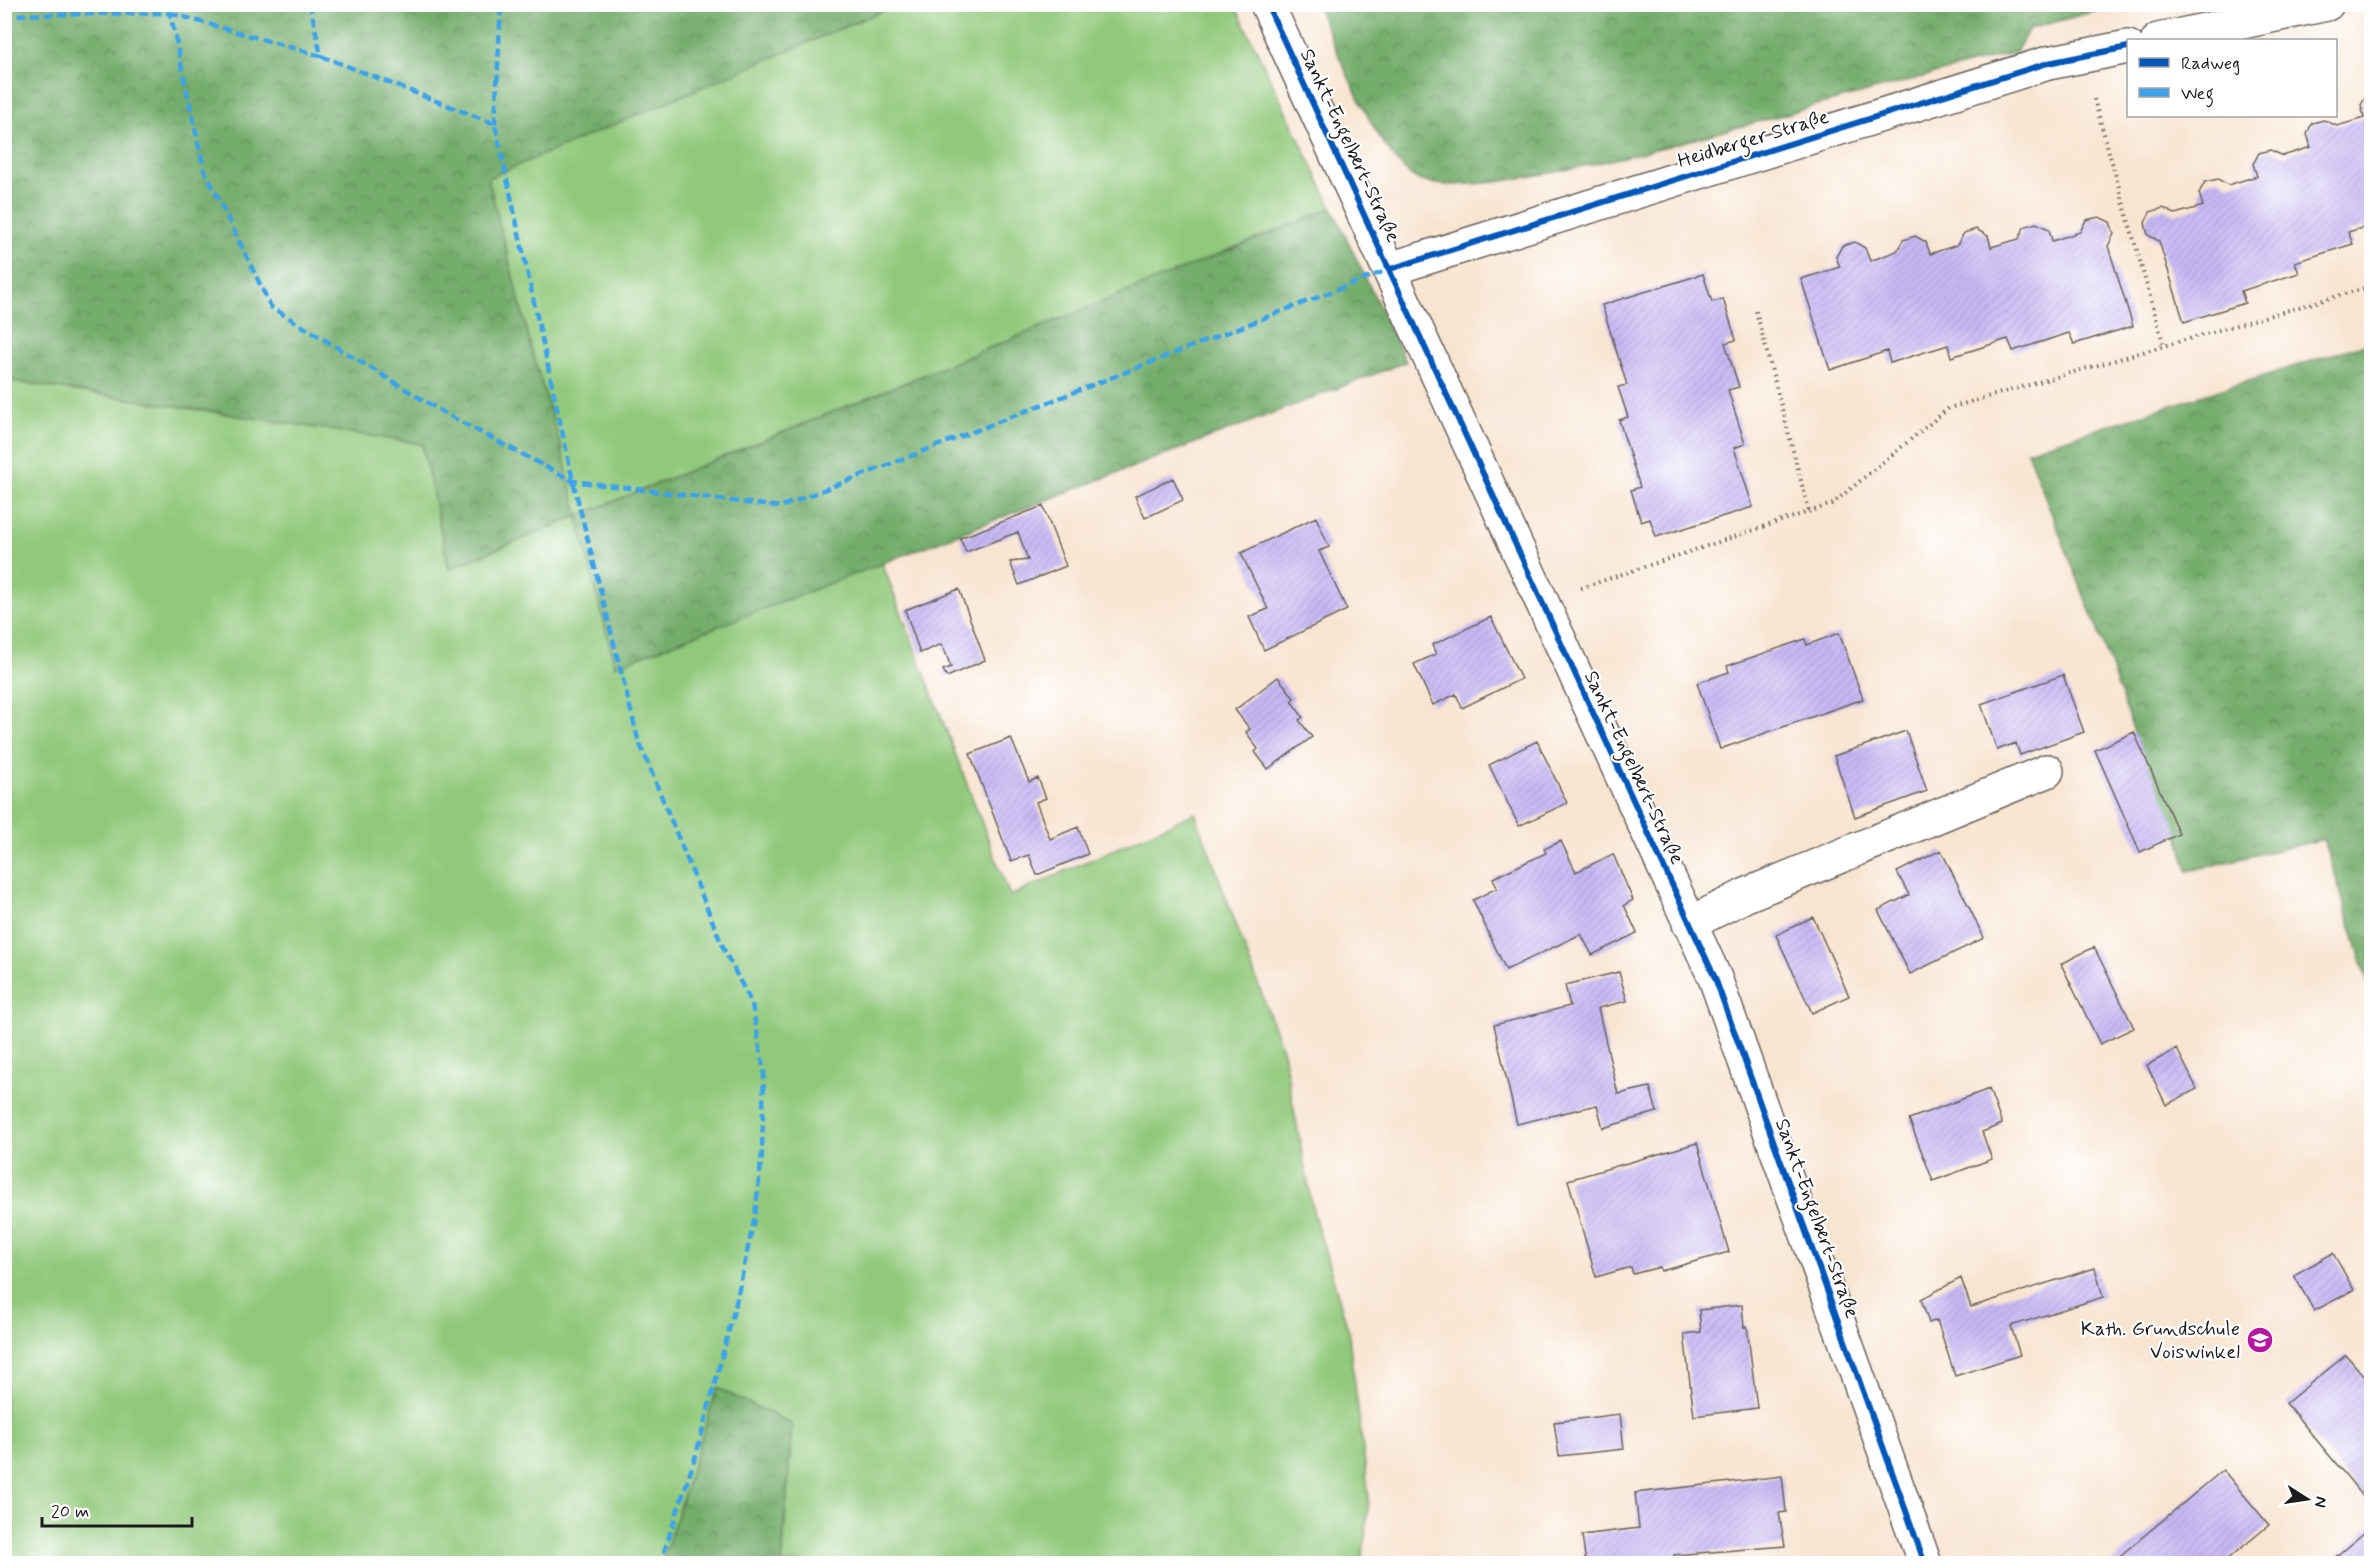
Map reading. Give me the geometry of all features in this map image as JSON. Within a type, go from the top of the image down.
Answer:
[{"type":"street","name":"Sankt-Engelbert-Straße","points":[[1267,4],[1714,978],[1925,1563]]},
{"type":"street","points":[[2163,39],[2327,4]]},
{"type":"street","name":"Heidberger Straße","points":[[1390,269],[2048,63],[2127,47]]},
{"type":"street","points":[[1689,924],[1746,895],[2047,771]]},
{"type":"path","points":[[2082,57],[2164,346]]},
{"type":"path","points":[[1540,601],[1832,504],[1949,408],[2372,286]]},
{"type":"path","points":[[1756,311],[1809,511]]},
{"type":"green space","points":[[4,5],[896,5],[488,178],[533,355],[559,440],[578,516],[1332,208],[1406,362],[615,666],[577,516],[449,569],[422,444],[5,380]]},
{"type":"green space","points":[[896,5],[1235,5],[1332,208],[578,516],[559,440],[533,355],[488,178]]},
{"type":"green space","points":[[1316,5],[2118,5],[2029,29],[2016,52],[1673,145],[1548,173],[1492,182],[1447,185],[1417,179],[1402,167],[1388,149],[1359,100]]},
{"type":"green space","points":[[2371,342],[2371,992],[2324,839],[2188,871],[2178,835],[2135,735],[2100,636],[2027,451]]},
{"type":"green space","points":[[5,379],[422,444],[449,569],[578,516],[615,666],[882,563],[1010,896],[1195,813],[1283,1052],[1314,1215],[1348,1329],[1369,1498],[1362,1563],[782,1563],[792,1424],[717,1388],[662,1563],[5,1564]]},
{"type":"green space","points":[[717,1388],[792,1424],[782,1563],[662,1563]]},
{"type":"building","points":[[2372,92],[2372,225],[2348,232],[2353,244],[2295,262],[2299,273],[2241,291],[2245,303],[2184,322],[2159,241],[2148,235],[2145,223],[2150,212],[2163,208],[2175,214],[2203,206],[2199,193],[2205,182],[2218,179],[2228,185],[2257,176],[2253,164],[2259,153],[2271,150],[2283,156],[2311,147],[2307,134],[2312,123],[2324,120],[2337,126],[2364,118],[2361,105],[2367,94]]},
{"type":"building","points":[[2099,217],[2110,222],[2114,234],[2108,246],[2133,326],[2074,344],[2069,333],[2013,351],[2008,339],[1951,357],[1948,345],[1890,363],[1887,351],[1830,370],[1801,279],[1840,267],[1836,257],[1842,246],[1855,242],[1865,248],[1870,261],[1897,251],[1903,240],[1915,236],[1926,242],[1930,254],[1957,245],[1964,233],[1976,229],[1988,236],[1991,247],[2019,239],[2024,227],[2036,223],[2049,229],[2052,241],[2080,232],[2086,220]]},
{"type":"building","points":[[1703,274],[1712,302],[1723,299],[1736,340],[1725,343],[1739,387],[1728,390],[1745,444],[1734,448],[1753,507],[1656,537],[1650,519],[1641,522],[1631,490],[1640,487],[1619,420],[1628,417],[1618,387],[1627,385],[1602,305]]},
{"type":"building","points":[[1173,478],[1183,500],[1145,518],[1135,496]]},
{"type":"building","points":[[1043,506],[1066,566],[1019,585],[1010,562],[1028,560],[1018,532],[966,552],[960,538]]},
{"type":"building","points":[[1316,517],[1329,547],[1319,551],[1347,610],[1264,650],[1249,617],[1268,609],[1241,553]]},
{"type":"building","points":[[959,589],[985,660],[947,677],[943,670],[951,667],[942,644],[920,653],[905,610]]},
{"type":"building","points":[[1491,617],[1521,679],[1462,708],[1456,694],[1433,705],[1414,664],[1436,654],[1432,645]]},
{"type":"building","points":[[1839,633],[1863,699],[1720,749],[1697,683],[1729,672],[1727,666],[1805,639],[1807,645]]},
{"type":"building","points":[[2063,675],[2084,732],[2020,755],[2016,743],[1997,750],[1981,704]]},
{"type":"building","points":[[1278,677],[1294,698],[1291,701],[1303,717],[1299,720],[1312,737],[1268,769],[1255,752],[1258,749],[1246,732],[1250,729],[1235,710]]},
{"type":"building","points":[[1906,731],[1927,791],[1855,817],[1834,756]]},
{"type":"building","points":[[2134,732],[2179,834],[2140,852],[2095,750]]},
{"type":"building","points":[[1011,738],[1029,782],[1038,778],[1046,798],[1036,802],[1050,839],[1078,827],[1088,854],[1037,875],[1029,855],[1011,861],[970,754]]},
{"type":"building","points":[[1537,741],[1567,803],[1519,826],[1489,765]]},
{"type":"building","points":[[1561,841],[1576,872],[1613,854],[1633,900],[1624,905],[1637,933],[1592,955],[1581,934],[1506,970],[1473,900],[1497,888],[1493,878],[1546,853],[1544,849]]},
{"type":"building","points":[[1941,850],[1984,938],[1910,974],[1878,910],[1909,895],[1897,872]]},
{"type":"building","points":[[1813,917],[1849,996],[1812,1013],[1776,935]]},
{"type":"building","points":[[2094,947],[2134,1028],[2100,1044],[2061,964]]},
{"type":"building","points":[[1619,972],[1627,1001],[1598,1008],[1618,1094],[1650,1087],[1657,1112],[1603,1128],[1597,1105],[1517,1124],[1494,1025],[1570,1006],[1565,985]]},
{"type":"building","points":[[2177,1049],[2197,1089],[2166,1105],[2147,1065]]},
{"type":"building","points":[[1989,1089],[2002,1124],[1982,1132],[1992,1159],[1933,1181],[1909,1119]]},
{"type":"building","points":[[1697,1143],[1729,1252],[1661,1271],[1660,1267],[1633,1274],[1631,1267],[1596,1277],[1568,1180]]},
{"type":"building","points":[[2333,1253],[2354,1290],[2314,1311],[2294,1275]]},
{"type":"building","points":[[2095,1268],[2103,1297],[2011,1326],[2020,1355],[1955,1376],[1937,1320],[1929,1323],[1921,1299],[1961,1278],[1971,1307]]},
{"type":"building","points":[[1742,1305],[1744,1327],[1747,1326],[1757,1408],[1694,1416],[1684,1334],[1701,1332],[1699,1310]]},
{"type":"building","points":[[2346,1355],[2372,1385],[2372,1507],[2286,1403]]},
{"type":"building","points":[[1620,1414],[1624,1449],[1559,1456],[1554,1422]]},
{"type":"building","points":[[2223,1470],[2269,1525],[2222,1564],[2110,1564]]},
{"type":"building","points":[[1782,1476],[1786,1512],[1779,1513],[1785,1546],[1674,1555],[1674,1557],[1666,1558],[1667,1564],[1586,1564],[1582,1535],[1639,1528],[1635,1493]]},
{"type":"building","points":[[2372,1526],[2372,1564],[2327,1564]]},
{"type":"marked path","points":[[170,13],[321,56],[310,4]]},
{"type":"marked path","points":[[495,124],[501,4]]},
{"type":"marked path","points":[[4,15],[170,13],[204,169],[271,307],[446,414],[573,481],[780,507],[1390,269]]},
{"type":"marked path","points":[[321,56],[495,124],[573,481],[638,739],[725,952],[752,1004],[764,1071],[762,1154],[755,1216],[735,1307],[696,1455],[660,1564]]},
{"type":"cycle path","points":[[1267,4],[1715,978],[1925,1564]]},
{"type":"cycle path","points":[[1390,269],[2048,63],[2127,47]]},
{"type":"place","name":"Kath. Grundschule Voiswinkel","points":[[2260,1340]]}]
